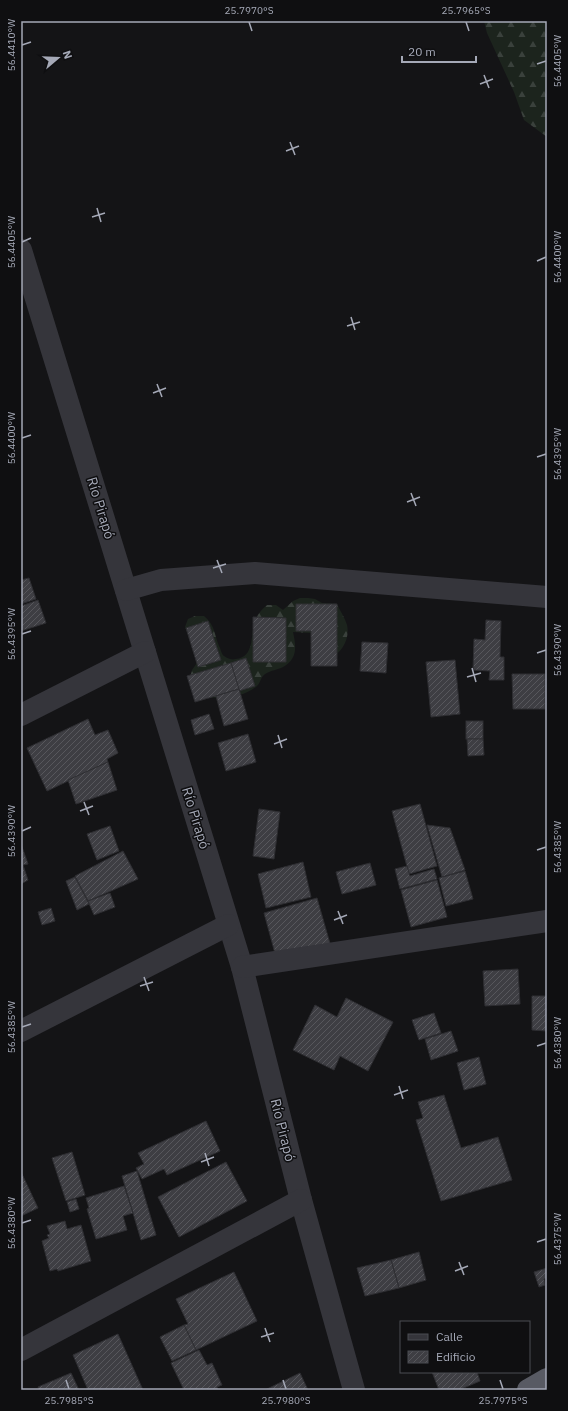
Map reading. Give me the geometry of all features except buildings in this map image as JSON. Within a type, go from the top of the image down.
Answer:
[{"type":"highway","points":[[528,1390],[547,1379]]},
{"type":"street","name":"Río Pirapó","points":[[21,250],[242,967],[301,1200],[354,1390]]},
{"type":"street","points":[[126,590],[161,580],[255,573],[547,597]]},
{"type":"street","points":[[21,715],[145,652]]},
{"type":"street","points":[[242,967],[547,921]]},
{"type":"street","points":[[21,1030],[228,924]]},
{"type":"street","points":[[21,1350],[301,1200]]},
{"type":"green space","points":[[484,21],[547,21],[547,137],[524,120],[514,92],[487,33]]},
{"type":"green space","points":[[300,598],[315,599],[322,603],[337,604],[346,622],[348,630],[342,649],[331,658],[311,633],[293,632],[295,652],[288,664],[265,674],[257,686],[245,693],[224,698],[203,696],[190,677],[192,670],[197,663],[196,656],[185,627],[188,619],[195,616],[204,616],[213,627],[223,655],[228,659],[236,659],[242,657],[249,650],[256,619],[267,605],[276,605],[283,610],[293,601]]}]
